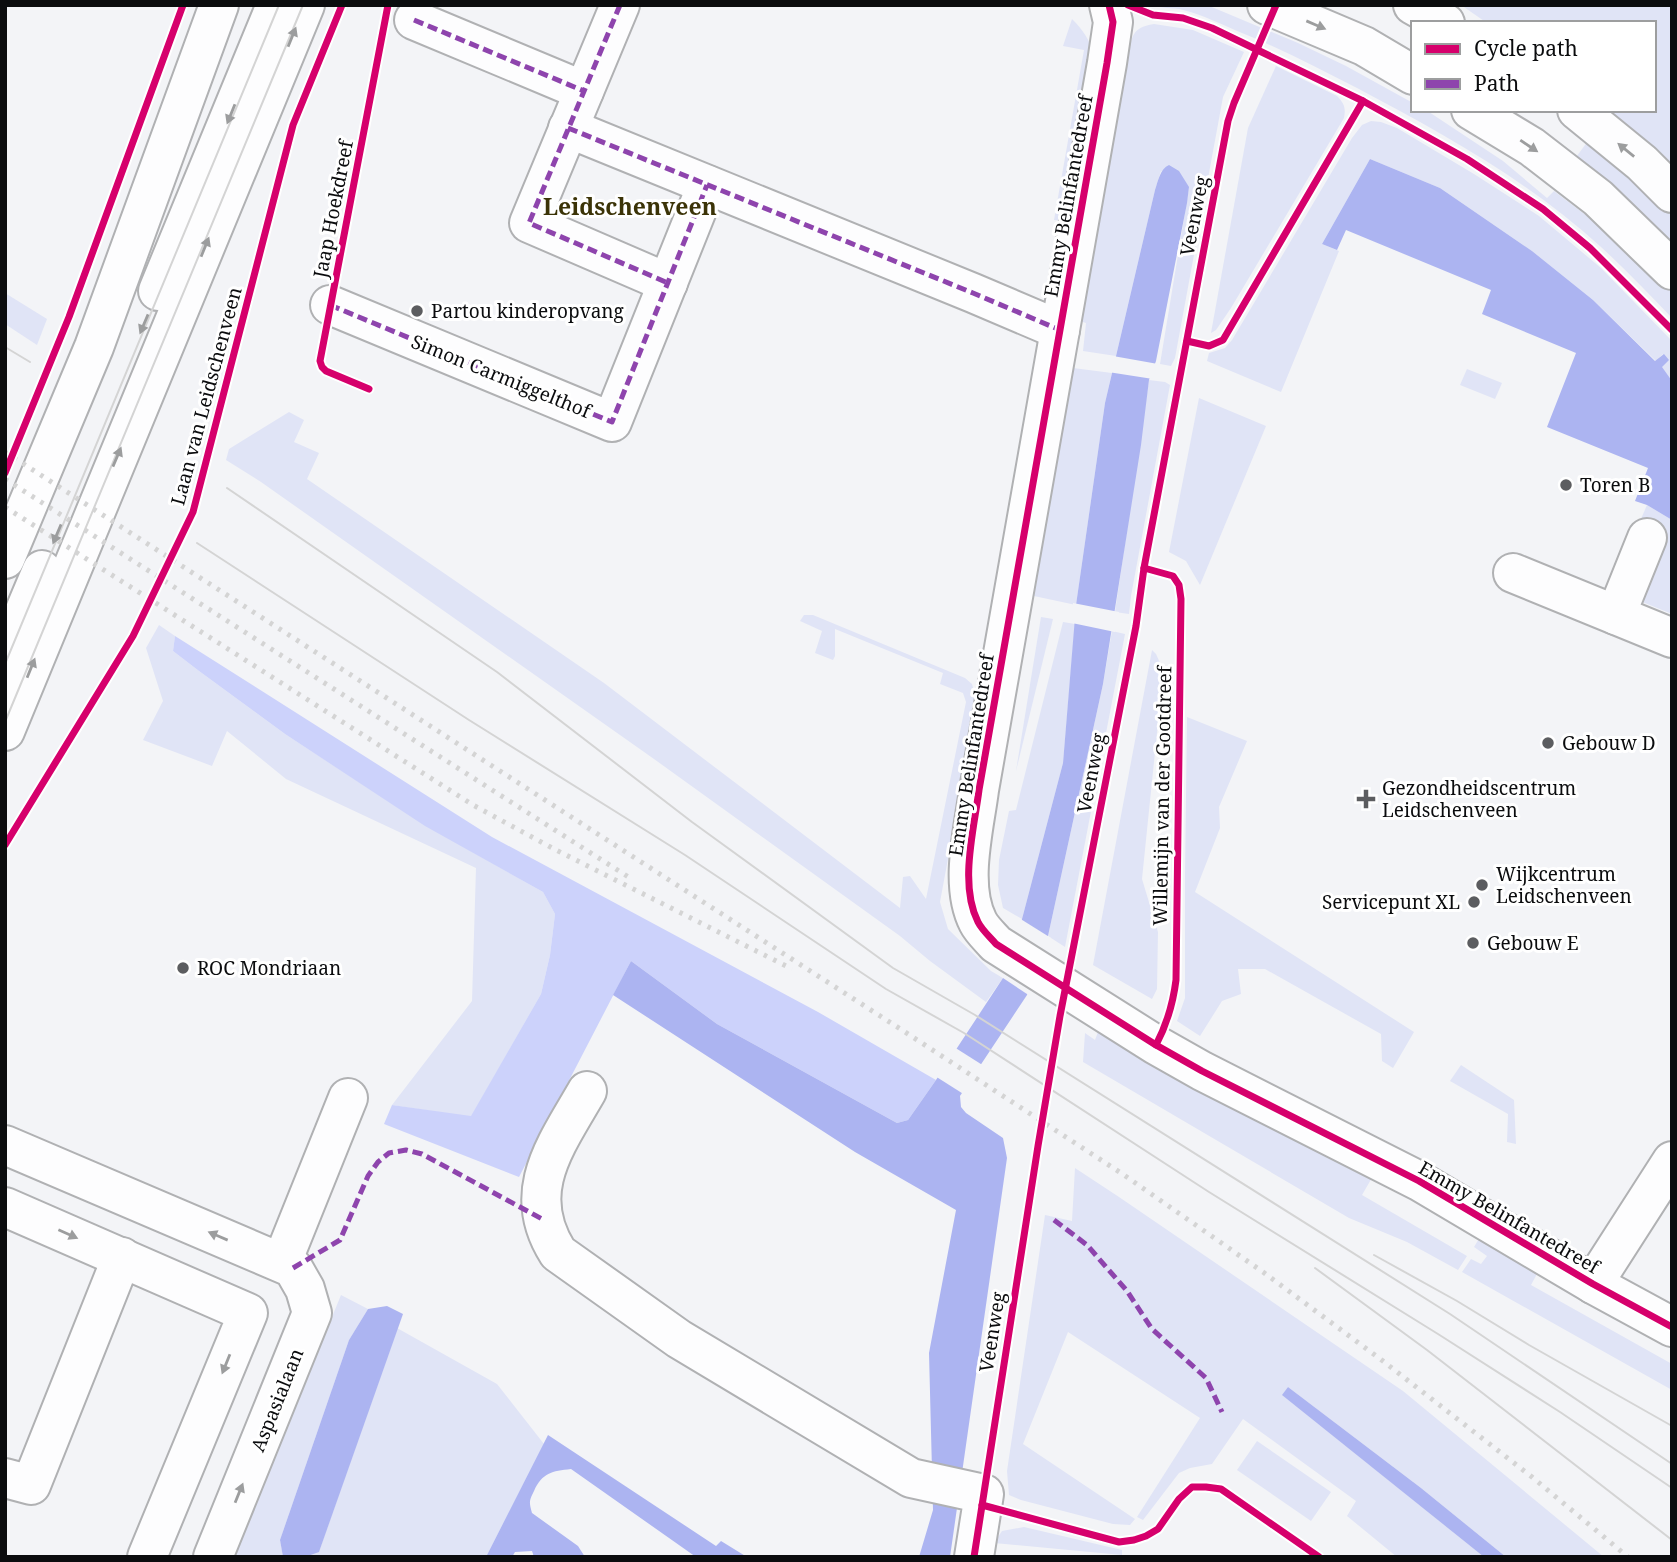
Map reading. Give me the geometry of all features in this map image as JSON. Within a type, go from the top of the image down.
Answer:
[{"type":"street","points":[[5,559],[94,347],[219,5]]},
{"type":"street","points":[[5,658],[276,5]]},
{"type":"street","points":[[5,731],[305,5]]},
{"type":"street","points":[[620,5],[529,223],[668,283]]},
{"type":"street","name":"Emmy Belinfantedreef","points":[[1109,5],[1113,22],[1107,64],[979,790],[968,871],[972,906],[979,925],[996,944],[1156,1045],[1419,1181],[1593,1284],[1672,1327]]},
{"type":"street","points":[[1268,5],[1364,46],[1411,74]]},
{"type":"street","points":[[1413,5],[1441,21]]},
{"type":"street","points":[[400,14],[584,91]]},
{"type":"street","points":[[1474,112],[1532,147],[1598,198],[1672,270]]},
{"type":"street","points":[[1579,112],[1642,163],[1672,193]]},
{"type":"street","points":[[568,128],[1060,330]]},
{"type":"street","name":"Simon Carmiggelthof","points":[[330,305],[612,422],[707,185]]},
{"type":"street","points":[[1616,615],[1647,538]]},
{"type":"street","points":[[1513,573],[1672,638]]},
{"type":"street","points":[[587,1091],[552,1153],[540,1197],[548,1238],[558,1253],[678,1339],[911,1478],[984,1494],[974,1557]]},
{"type":"street","points":[[147,1557],[248,1312],[275,1260],[348,1098]]},
{"type":"street","name":"Aspasialaan","points":[[5,1145],[293,1268],[305,1289],[312,1313],[214,1557]]},
{"type":"street","points":[[1593,1284],[1672,1161]]},
{"type":"street","points":[[5,1207],[248,1312]]},
{"type":"street","points":[[5,1479],[31,1485],[122,1257]]},
{"type":"shaded area","points":[[1152,5],[1207,5],[1346,66],[1411,102],[1411,112],[1429,112],[1503,161],[1547,198],[1554,191],[1607,231],[1672,292],[1672,318],[1619,264],[1573,223],[1515,180],[1453,141],[1357,88],[1272,46],[1198,15]]},
{"type":"shaded area","points":[[1461,5],[1672,5],[1672,168],[1611,116],[1612,112],[1656,112],[1656,21],[1484,21]]},
{"type":"shaded area","points":[[1072,19],[1085,35],[1094,54],[1065,221],[1054,220],[1084,50],[1063,46]]},
{"type":"shaded area","points":[[1154,24],[1193,30],[1244,52],[1223,97],[1175,358],[1171,366],[1160,364],[1189,188],[1161,171],[1116,356],[1083,351],[1086,323],[1080,321],[1130,44],[1136,31]]},
{"type":"shaded area","points":[[1276,66],[1337,96],[1344,106],[1344,118],[1231,308],[1211,333],[1248,128]]},
{"type":"shaded area","points":[[1371,121],[1397,128],[1474,174],[1539,216],[1601,268],[1672,341],[1672,381],[1661,367],[1663,354],[1656,361],[1593,300],[1532,251],[1440,188],[1370,159],[1322,244],[1339,251],[1281,392],[1207,361],[1209,353],[1225,348],[1232,340],[1352,138],[1362,125]]},
{"type":"shaded area","points":[[1588,141],[1672,213],[1672,245],[1574,160]]},
{"type":"shaded area","points":[[1370,159],[1440,188],[1532,251],[1593,300],[1655,361],[1664,354],[1669,360],[1662,367],[1672,381],[1672,520],[1635,501],[1648,468],[1547,427],[1576,353],[1482,314],[1491,290],[1346,230],[1337,250],[1322,244]]},
{"type":"shaded area","points":[[1169,165],[1179,171],[1189,187],[1187,203],[1156,361],[1149,380],[1103,684],[1048,936],[1027,995],[960,1096],[961,1107],[966,1113],[1003,1138],[1007,1158],[950,1557],[919,1557],[933,1510],[929,1353],[956,1210],[855,1152],[613,995],[631,961],[717,1024],[897,1123],[908,1120],[936,1080],[1003,978],[1022,919],[1063,763],[1076,605],[1105,403],[1155,190],[1161,172]]},
{"type":"shaded area","points":[[5,293],[47,319],[37,345],[5,324]]},
{"type":"shaded area","points":[[1073,368],[1112,373],[1105,403],[1076,605],[1034,596]]},
{"type":"shaded area","points":[[1467,369],[1502,383],[1495,399],[1460,385]]},
{"type":"shaded area","points":[[1149,380],[1170,385],[1129,614],[1115,612]]},
{"type":"shaded area","points":[[1199,398],[1266,426],[1200,585],[1186,561],[1169,552]]},
{"type":"shaded area","points":[[289,412],[304,420],[294,442],[319,453],[307,479],[604,683],[900,908],[903,877],[910,876],[926,899],[966,702],[963,693],[940,684],[943,673],[835,629],[833,660],[815,653],[822,631],[800,621],[804,615],[813,615],[965,678],[972,684],[977,702],[940,902],[948,929],[991,971],[1003,978],[986,1002],[900,936],[654,759],[226,460],[229,449]]},
{"type":"shaded area","points":[[1647,505],[1672,520],[1672,614],[1640,601],[1638,526]]},
{"type":"shaded area","points":[[1041,617],[1053,619],[1016,771]]},
{"type":"shaded area","points":[[1063,622],[1075,624],[1063,763],[1022,919],[1003,908],[998,885],[999,860],[1009,811],[1016,810]]},
{"type":"shaded area","points":[[159,625],[175,636],[173,651],[285,734],[425,825],[543,892],[555,914],[550,955],[541,994],[471,1117],[392,1105],[472,1001],[476,868],[286,779],[227,731],[212,766],[143,740],[163,701],[146,648]]},
{"type":"shaded area","points":[[1112,631],[1125,634],[1065,947],[1048,936]]},
{"type":"shaded area","points":[[175,636],[492,837],[818,1012],[936,1080],[908,1120],[897,1123],[717,1024],[631,961],[519,1177],[384,1124],[392,1105],[471,1116],[541,994],[550,955],[555,914],[543,892],[425,826],[285,734],[173,651]]},
{"type":"shaded area","points":[[1152,650],[1160,663],[1159,713],[1142,879],[1158,932],[1157,989],[1152,999],[1093,965]]},
{"type":"shaded area","points":[[1187,717],[1247,741],[1219,807],[1220,828],[1195,892],[1414,1032],[1393,1068],[1382,1061],[1381,1034],[1265,969],[1238,969],[1241,994],[1222,1001],[1200,1036],[1177,1021],[1185,998]]},
{"type":"shaded area","points":[[1098,1032],[1193,1086],[1373,1176],[1362,1195],[1467,1256],[1458,1270],[1407,1242],[1349,1218],[1083,1062],[1085,1033],[1095,1040]]},
{"type":"shaded area","points":[[1461,1065],[1514,1100],[1516,1144],[1507,1142],[1508,1114],[1450,1081]]},
{"type":"shaded area","points":[[1075,1168],[1403,1391],[1604,1557],[1506,1557],[1421,1488],[1288,1387],[1283,1395],[1484,1557],[1397,1557],[1347,1516],[1356,1501],[1243,1419],[1212,1464],[1179,1473],[1143,1520],[1137,1517],[1200,1418],[1068,1332],[1023,1444],[1135,1519],[1130,1525],[1113,1524],[1009,1495],[1007,1471],[1045,1215],[1072,1221]]},
{"type":"shaded area","points":[[1480,1237],[1538,1272],[1531,1285],[1672,1364],[1672,1390],[1462,1272],[1471,1259],[1481,1264],[1487,1256],[1474,1247]]},
{"type":"shaded area","points":[[341,1295],[368,1309],[349,1340],[280,1540],[283,1557],[234,1557]]},
{"type":"shaded area","points":[[387,1306],[403,1314],[319,1552],[305,1557],[283,1557],[280,1540],[349,1340],[368,1309]]},
{"type":"shaded area","points":[[397,1328],[497,1384],[544,1444],[486,1557],[305,1557],[319,1551]]},
{"type":"shaded area","points":[[1288,1387],[1421,1488],[1506,1557],[1484,1557],[1282,1395]]},
{"type":"shaded area","points":[[548,1435],[716,1546],[721,1541],[747,1557],[696,1557],[571,1469],[553,1472],[544,1477],[532,1494],[530,1506],[532,1513],[578,1546],[585,1557],[534,1557],[532,1551],[515,1552],[512,1557],[486,1557]]},
{"type":"shaded area","points":[[1257,1441],[1331,1492],[1311,1521],[1237,1470]]},
{"type":"shaded area","points":[[1024,1527],[1122,1550],[1122,1555],[994,1543],[1002,1531]]},
{"type":"pier","points":[[1113,356],[1158,364],[1153,379],[1108,372]]},
{"type":"pier","points":[[1073,603],[1119,612],[1115,632],[1072,623]]},
{"type":"pier","points":[[1019,918],[1051,938],[1030,996],[1000,976]]},
{"type":"pier","points":[[954,1047],[984,1066],[965,1095],[935,1076]]},
{"type":"tram line","points":[[5,664],[279,5]]},
{"type":"tram line","points":[[5,722],[303,5]]},
{"type":"tram line","points":[[5,347],[30,362]]},
{"type":"tram line","points":[[227,488],[497,672],[692,822],[893,968],[975,1015],[1450,1314],[1672,1464]]},
{"type":"tram line","points":[[197,543],[469,720],[685,855],[886,989],[964,1033],[1209,1192],[1560,1412],[1672,1488]]},
{"type":"tram line","points":[[1374,1255],[1672,1426]]},
{"type":"tram line","points":[[1315,1268],[1427,1350],[1672,1540]]},
{"type":"railway","points":[[5,452],[1124,1175],[1263,1272],[1379,1358],[1532,1477],[1628,1557]]},
{"type":"railway","points":[[5,479],[630,878]]},
{"type":"railway","points":[[5,507],[473,805],[792,969]]},
{"type":"marked path","points":[[620,5],[529,223],[668,283]]},
{"type":"marked path","points":[[414,20],[584,91]]},
{"type":"marked path","points":[[568,128],[1060,330]]},
{"type":"marked path","points":[[330,305],[612,422],[707,185]]},
{"type":"marked path","points":[[293,1268],[340,1240],[368,1176],[389,1153],[406,1150],[422,1154],[544,1220]]},
{"type":"marked path","points":[[1054,1220],[1087,1245],[1127,1291],[1152,1329],[1206,1378],[1222,1412]]},
{"type":"cycle path","points":[[5,473],[69,317],[183,5]]},
{"type":"cycle path","name":"Laan van Leidschenveen","points":[[5,845],[133,636],[193,512],[293,125],[342,5]]},
{"type":"cycle path","name":"Jaap Hoekdreef","points":[[369,389],[326,371],[320,361],[388,5]]},
{"type":"cycle path","points":[[1109,5],[1113,22],[1107,63],[971,839],[969,891],[978,922],[996,944],[1156,1045],[1419,1181],[1593,1284],[1672,1327]]},
{"type":"cycle path","points":[[1128,5],[1153,15],[1183,18],[1212,28],[1363,101],[1467,159],[1543,209],[1590,248],[1672,330]]},
{"type":"cycle path","name":"Veenweg","points":[[974,1557],[1060,1016],[1136,626],[1144,568],[1228,121],[1276,5]]},
{"type":"cycle path","points":[[1187,341],[1209,346],[1223,340],[1363,101]]},
{"type":"cycle path","name":"Willemijn van der Gootdreef","points":[[1144,568],[1173,576],[1179,585],[1181,599],[1176,980],[1169,1014],[1156,1045]]},
{"type":"cycle path","points":[[982,1505],[1119,1542],[1134,1540],[1158,1529],[1179,1499],[1192,1487],[1221,1489],[1319,1557]]},
{"type":"place","name":"Partou kinderopvang","points":[[417,311]]},
{"type":"place","name":"Toren B","points":[[1566,485]]},
{"type":"place","name":"Gebouw D","points":[[1548,743]]},
{"type":"place","name":"Gezondheidscentrum Leidschenveen","points":[[1366,799]]},
{"type":"place","name":"Wijkcentrum Leidschenveen","points":[[1482,885]]},
{"type":"place","name":"Servicepunt XL","points":[[1474,902]]},
{"type":"place","name":"Gebouw E","points":[[1473,943]]},
{"type":"place","name":"ROC Mondriaan","points":[[183,968]]},
{"type":"district","name":"Leidschenveen","points":[[630,207]]}]
